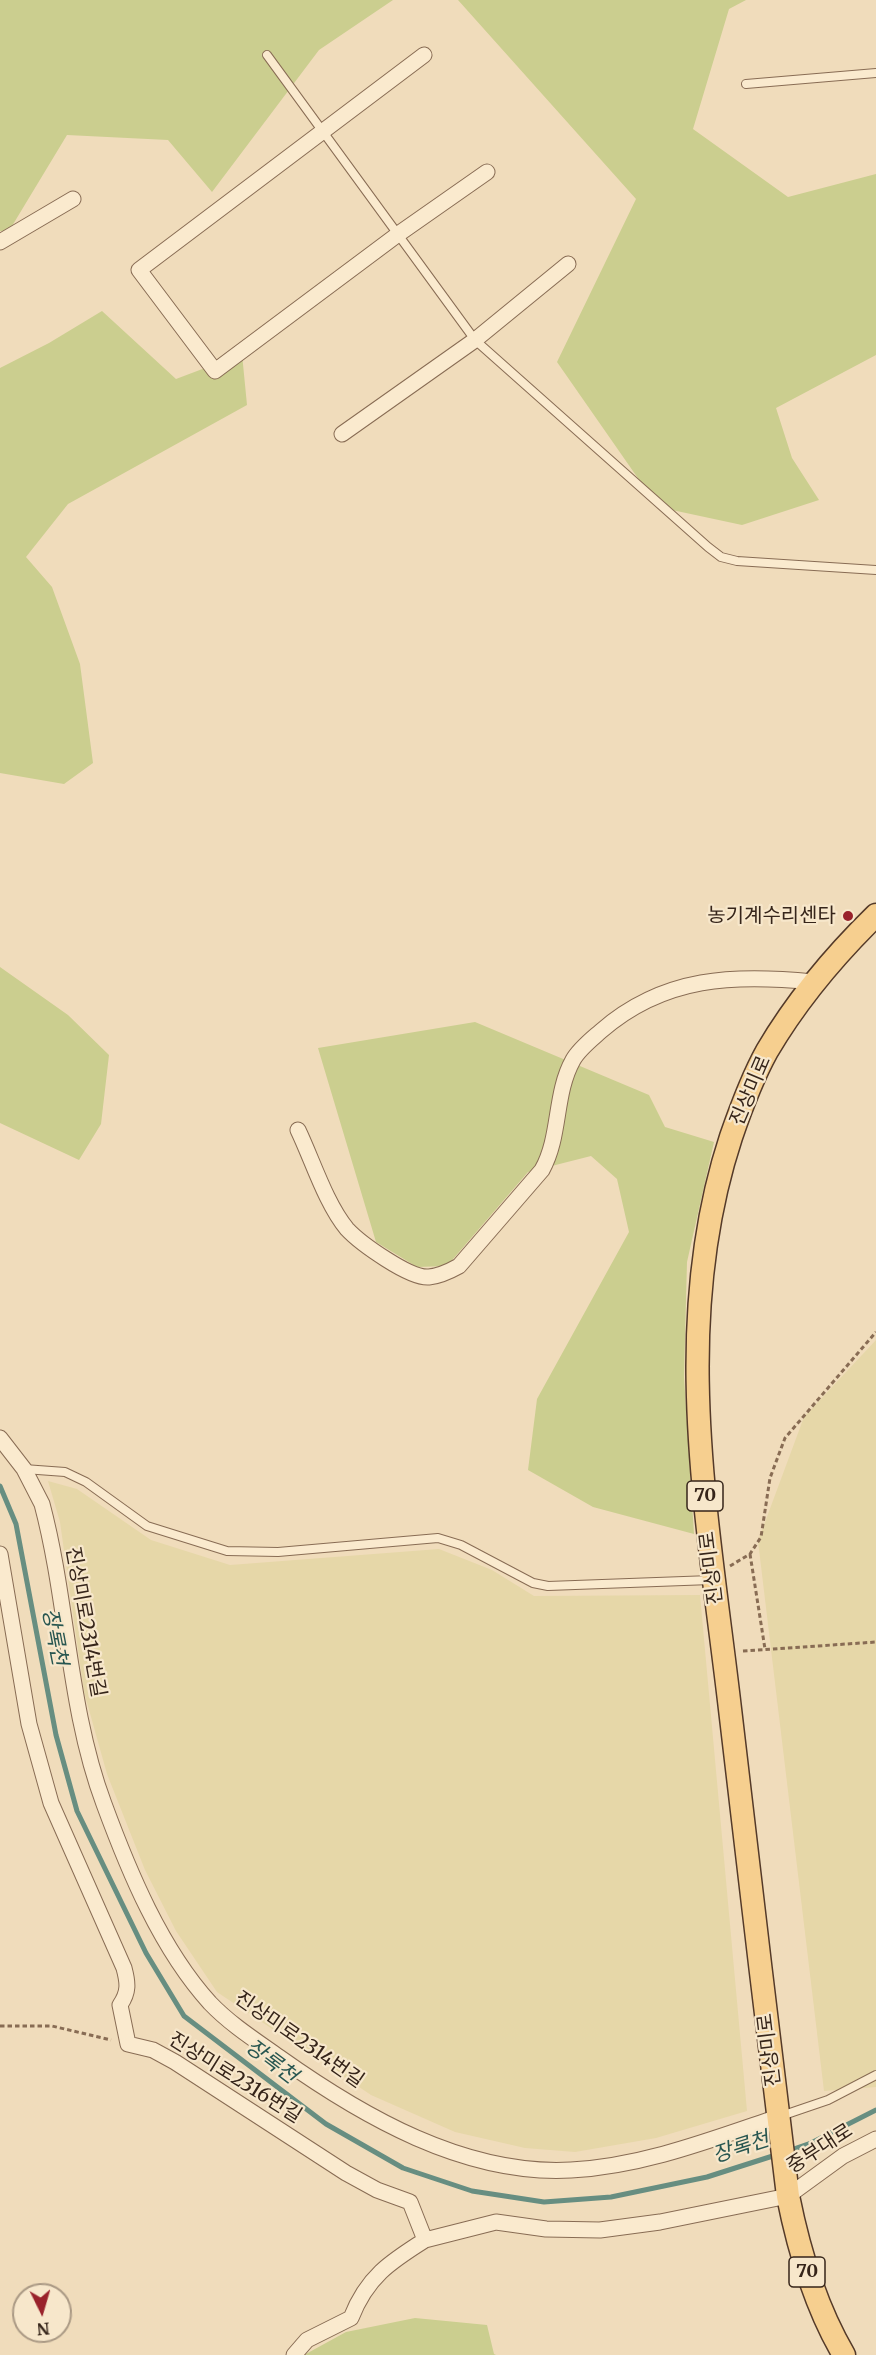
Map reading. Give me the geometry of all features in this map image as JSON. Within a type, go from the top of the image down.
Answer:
[{"type":"main road","name":"진상미로","points":[[778,2120],[723,1652],[712,1580],[701,1460],[696,1359],[704,1248],[724,1159],[749,1087],[767,1052],[813,982],[876,915]]},
{"type":"main road","name":"70","points":[[778,2120],[787,2189],[799,2247],[823,2315],[844,2355]]},
{"type":"street","points":[[424,55],[139,270],[215,371],[487,171]]},
{"type":"street","points":[[0,242],[73,199]]},
{"type":"street","points":[[342,434],[474,340],[568,264]]},
{"type":"street","points":[[298,1130],[348,1229],[407,1271],[427,1278],[447,1273],[459,1266],[542,1170],[551,1155],[563,1084],[573,1059],[617,1017],[669,991],[700,982],[736,977],[813,982]]},
{"type":"street","name":"진상미로2314번길","points":[[0,1438],[24,1468],[42,1504],[48,1526],[78,1706],[104,1804],[155,1919],[194,1982],[229,2022],[303,2074],[399,2131],[459,2153],[498,2163],[568,2170],[612,2165],[686,2149],[778,2120]]},
{"type":"street","points":[[0,1554],[29,1724],[51,1803],[126,1975],[126,1995],[120,2005],[128,2044]]},
{"type":"street","name":"진상미로2316번길","points":[[128,2044],[153,2050],[175,2062],[346,2173],[377,2190],[410,2202],[425,2240]]},
{"type":"street","name":"중부대로","points":[[787,2189],[876,2139]]},
{"type":"street","points":[[294,2355],[307,2340],[351,2318],[361,2294],[387,2264],[425,2240],[496,2222],[546,2229],[589,2230],[660,2222],[787,2189]]},
{"type":"lane","points":[[267,55],[474,340],[721,557],[737,561],[876,570]]},
{"type":"lane","points":[[746,84],[876,73]]},
{"type":"lane","points":[[24,1468],[65,1472],[86,1482],[147,1526],[227,1551],[278,1552],[438,1538],[460,1545],[533,1583],[548,1586],[712,1580]]},
{"type":"lane","points":[[778,2120],[828,2100],[876,2075]]},
{"type":"path","points":[[712,1580],[724,1569],[750,1554],[761,1538],[770,1478],[785,1438],[876,1332]]},
{"type":"path","points":[[750,1554],[765,1649]]},
{"type":"path","points":[[723,1652],[876,1642]]},
{"type":"path","points":[[0,2026],[52,2026],[128,2044]]},
{"type":"shaded area","points":[[876,1340],[876,2087],[824,2091],[758,1541],[804,1417]]},
{"type":"shaded area","points":[[48,1481],[77,1489],[151,1540],[230,1565],[439,1549],[492,1570],[534,1596],[700,1595],[747,2111],[656,2138],[575,2152],[525,2148],[455,2132],[371,2095],[217,1992],[176,1931],[145,1870],[107,1774],[84,1692],[60,1522]]},
{"type":"green space","points":[[0,0],[393,0],[319,50],[212,192],[168,140],[67,135],[9,231],[0,231]]},
{"type":"green space","points":[[458,0],[746,0],[729,9],[693,129],[788,197],[876,174],[876,355],[776,408],[792,458],[819,500],[742,525],[658,507],[557,362],[636,199]]},
{"type":"green space","points":[[102,311],[176,379],[242,354],[247,405],[68,504],[26,557],[52,587],[80,664],[93,763],[64,784],[0,773],[0,368],[49,343]]},
{"type":"green space","points":[[0,967],[68,1015],[109,1055],[101,1124],[79,1160],[0,1123]]},
{"type":"green space","points":[[475,1022],[649,1095],[665,1127],[714,1142],[687,1262],[684,1377],[694,1534],[593,1507],[528,1470],[537,1399],[629,1232],[617,1179],[591,1156],[528,1172],[447,1266],[417,1267],[376,1242],[318,1048]]},
{"type":"green space","points":[[415,2318],[487,2325],[496,2355],[304,2355],[346,2332]]},
{"type":"waterway","name":"장록천","points":[[0,1486],[16,1524],[56,1735],[77,1811],[146,1953],[184,2016],[326,2124],[403,2168],[472,2191],[544,2202],[611,2197],[707,2177],[779,2154]]},
{"type":"waterway","name":"장록천","points":[[788,2151],[811,2143],[876,2110]]},
{"type":"place","name":"농기계수리센타","points":[[848,916]]}]
